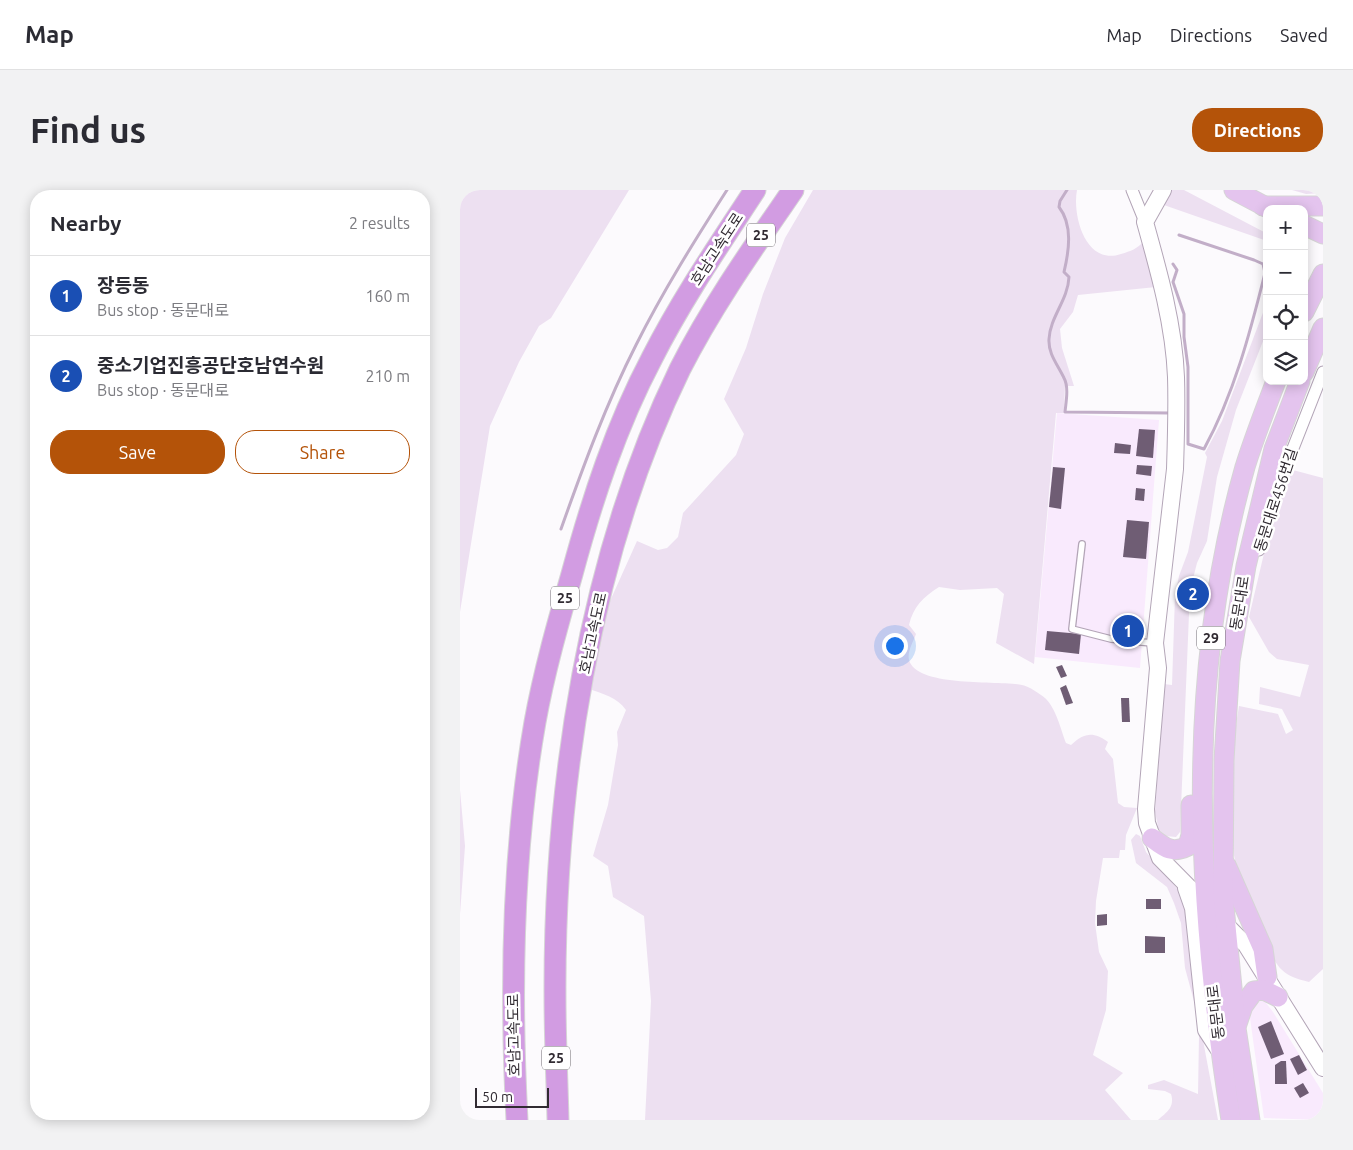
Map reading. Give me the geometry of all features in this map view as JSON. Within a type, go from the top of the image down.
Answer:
[{"type":"highway","name":"호남고속도로","points":[[517,1120],[513,1046],[515,928],[521,821],[535,722],[554,638],[584,528],[613,442],[651,358],[700,273],[755,190]]},
{"type":"highway","name":"호남고속도로","points":[[558,1120],[555,996],[557,910],[566,798],[590,637],[616,534],[649,442],[681,369],[730,281],[792,190]]},
{"type":"highway","points":[[555,996],[564,1049],[567,1120]]},
{"type":"main road","points":[[1234,190],[1263,206]]},
{"type":"main road","points":[[1308,207],[1323,206]]},
{"type":"main road","points":[[1308,227],[1323,234]]},
{"type":"main road","points":[[1308,304],[1323,274]]},
{"type":"main road","points":[[1308,363],[1323,328]]},
{"type":"main road","name":"동문대로","points":[[1231,1120],[1221,1053],[1205,904],[1202,741],[1206,673],[1216,596],[1245,468],[1275,385]]},
{"type":"main road","name":"동문대로","points":[[1250,1120],[1236,1028],[1225,922],[1223,857],[1224,760],[1230,661],[1246,566],[1274,449],[1298,385]]},
{"type":"main road","points":[[1152,838],[1168,850],[1180,850],[1188,846],[1191,835],[1190,765],[1202,741]]},
{"type":"main road","points":[[1223,857],[1263,949],[1267,977]]},
{"type":"main road","points":[[1236,1028],[1243,1006],[1254,991],[1264,990],[1278,997]]},
{"type":"street","points":[[1132,190],[1145,222],[1166,305],[1176,376],[1175,469],[1155,643],[1158,668],[1146,809],[1147,824],[1160,858],[1246,945],[1323,1068]]},
{"type":"street","points":[[1145,222],[1163,190]]},
{"type":"street","name":"동문대로456번길","points":[[1229,690],[1239,662],[1248,586],[1264,531],[1283,471],[1323,372]]},
{"type":"street","points":[[1183,881],[1193,908],[1206,1030],[1221,1053]]},
{"type":"lane","points":[[1082,544],[1072,629],[1111,639],[1155,643]]},
{"type":"shaded area","points":[[460,190],[629,190],[551,318],[539,326],[519,362],[490,426],[460,612]]},
{"type":"shaded area","points":[[813,190],[1077,190],[1076,201],[1079,225],[1090,246],[1099,253],[1109,256],[1121,254],[1134,249],[1144,241],[1156,287],[1078,295],[1073,312],[1060,329],[1062,348],[1074,386],[1065,386],[1064,413],[1056,413],[1034,664],[996,643],[1004,594],[997,588],[960,590],[939,587],[919,603],[909,625],[916,634],[909,654],[909,660],[915,669],[942,679],[1011,684],[1031,688],[1049,702],[1066,743],[1071,745],[1080,738],[1089,735],[1098,736],[1108,742],[1105,749],[1113,759],[1118,803],[1124,807],[1137,808],[1126,835],[1125,850],[1120,850],[1119,858],[1103,858],[1096,901],[1095,923],[1099,952],[1108,971],[1106,1010],[1093,1055],[1123,1073],[1105,1090],[1131,1120],[645,1120],[651,1001],[644,916],[613,897],[608,866],[593,856],[608,805],[618,745],[617,732],[626,710],[614,699],[589,689],[606,610],[637,541],[658,550],[667,548],[678,537],[683,513],[736,455],[744,434],[724,399],[746,348],[763,294],[785,238]]},
{"type":"shaded area","points":[[1168,190],[1184,190],[1263,231],[1263,240],[1161,204]]},
{"type":"shaded area","points":[[1292,190],[1323,190],[1323,193],[1306,194]]},
{"type":"shaded area","points":[[1263,313],[1263,341],[1236,410],[1217,477],[1207,541],[1197,563],[1190,590],[1180,832],[1176,837],[1165,836],[1159,831],[1155,812],[1164,684],[1172,685],[1175,596],[1179,576],[1188,552],[1207,457],[1205,453],[1222,421]]},
{"type":"shaded area","points":[[1057,413],[1159,420],[1140,668],[1035,657]]},
{"type":"shaded area","points":[[1289,469],[1323,478],[1323,969],[1309,982],[1291,976],[1280,969],[1250,914],[1234,856],[1231,826],[1232,766],[1239,706],[1278,714],[1286,734],[1293,730],[1282,709],[1259,704],[1260,687],[1300,697],[1309,665],[1277,659],[1269,652],[1249,617],[1270,528]]},
{"type":"shaded area","points":[[460,790],[465,846],[460,914]]},
{"type":"shaded area","points":[[1136,834],[1140,836],[1146,852],[1179,891],[1188,909],[1195,1005],[1185,968],[1181,923],[1167,887],[1136,863],[1131,840]]},
{"type":"shaded area","points":[[1253,997],[1263,999],[1273,1012],[1323,1093],[1323,1120],[1264,1118],[1249,1011]]},
{"type":"shaded area","points":[[1202,1035],[1218,1120],[1158,1120],[1171,1106],[1171,1094],[1165,1091],[1148,1089],[1148,1085],[1164,1080],[1198,1094],[1199,1036]]},
{"type":"building","points":[[1139,429],[1155,430],[1153,458],[1136,456]]},
{"type":"building","points":[[1115,443],[1131,445],[1130,454],[1114,453]]},
{"type":"building","points":[[1137,465],[1152,466],[1151,476],[1136,474]]},
{"type":"building","points":[[1053,467],[1065,468],[1061,509],[1049,507]]},
{"type":"building","points":[[1136,488],[1145,489],[1144,501],[1135,500]]},
{"type":"building","points":[[1127,520],[1149,522],[1146,559],[1123,557]]},
{"type":"building","points":[[1047,631],[1081,634],[1079,654],[1045,650]]},
{"type":"building","points":[[1062,665],[1067,676],[1061,678],[1056,667]]},
{"type":"building","points":[[1066,685],[1073,703],[1066,705],[1060,688]]},
{"type":"building","points":[[1121,698],[1129,698],[1130,722],[1122,722]]},
{"type":"building","points":[[1146,899],[1161,899],[1161,909],[1146,909]]},
{"type":"building","points":[[1107,914],[1107,925],[1097,926],[1097,915]]},
{"type":"building","points":[[1145,936],[1165,937],[1165,953],[1145,953]]},
{"type":"building","points":[[1271,1021],[1284,1054],[1271,1059],[1258,1027]]},
{"type":"building","points":[[1299,1055],[1307,1070],[1298,1075],[1290,1059]]},
{"type":"building","points":[[1281,1061],[1286,1061],[1287,1084],[1275,1084],[1275,1065]]},
{"type":"building","points":[[1303,1083],[1309,1093],[1300,1098],[1294,1088]]},
{"type":"waterway","points":[[561,529],[596,436],[625,367],[668,285],[727,190]]},
{"type":"waterway","points":[[1067,190],[1060,201],[1059,207],[1068,230],[1069,238],[1064,272],[1069,277],[1066,293],[1052,323],[1049,339],[1052,355],[1066,382],[1065,412],[1170,413]]},
{"type":"waterway","points":[[1173,264],[1177,270],[1173,282],[1184,314],[1184,337],[1188,367],[1188,444],[1204,449],[1233,385],[1265,273],[1263,264],[1254,260],[1179,235]]},
{"type":"place","name":"중소기업진흥공단호남연수원","points":[[1193,594]]},
{"type":"place","name":"장등동","points":[[1128,631]]}]
